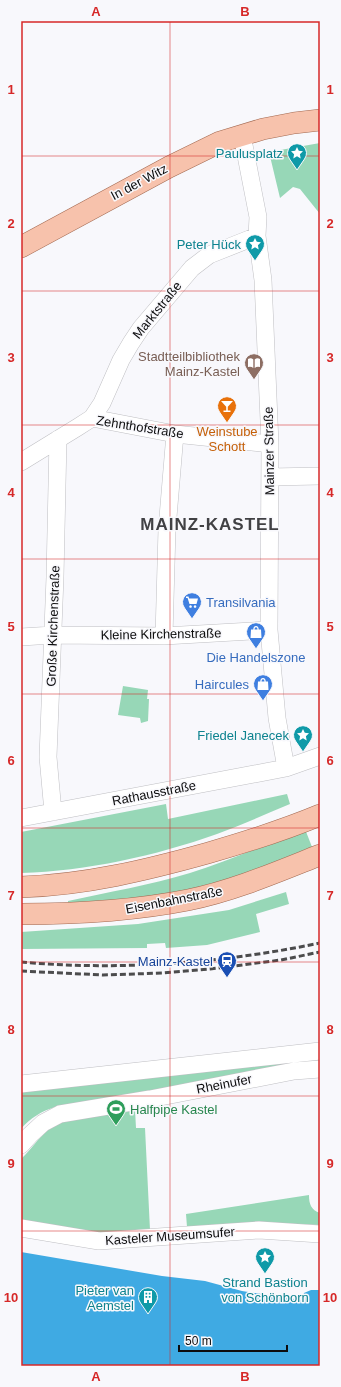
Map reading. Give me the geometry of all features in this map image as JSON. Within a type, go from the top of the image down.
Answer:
[{"type":"main road","name":"In der Witz","points":[[21,247],[128,188],[194,154],[242,135],[263,129],[320,120]]},
{"type":"main road","points":[[24,888],[97,880],[134,873],[231,846],[320,815]]},
{"type":"main road","name":"Eisenbahnstraße","points":[[21,914],[106,912],[189,900],[229,889],[320,855]]},
{"type":"street","name":"Mainzer Straße","points":[[242,135],[258,217],[257,236],[262,280],[270,444],[269,630],[276,718],[286,768]]},
{"type":"street","name":"Marktstraße","points":[[92,418],[102,403],[121,360],[131,343],[141,328],[192,268],[209,256],[257,236]]},
{"type":"street","name":"Zehnthofstraße","points":[[21,462],[92,418],[175,434],[270,444]]},
{"type":"street","points":[[164,636],[167,529],[175,434]]},
{"type":"street","name":"Große Kirchenstraße","points":[[53,812],[48,757],[58,439]]},
{"type":"street","points":[[270,476],[320,476]]},
{"type":"street","name":"Kleine Kirchenstraße","points":[[21,637],[53,635],[164,636],[269,630]]},
{"type":"street","name":"Rathausstraße","points":[[21,818],[286,768],[320,756]]},
{"type":"street","name":"Rheinufer","points":[[21,1084],[320,1051]]},
{"type":"street","name":"Rheinufer","points":[[21,1145],[43,1123],[60,1114],[158,1098],[294,1071],[320,1069]]},
{"type":"street","name":"Kasteler Museumsufer","points":[[21,1228],[100,1241],[259,1230],[320,1234]]},
{"type":"green space","name":"Paulusplatz","points":[[320,143],[320,214],[300,189],[293,187],[280,198],[269,152]]},
{"type":"green space","points":[[123,686],[148,690],[148,721],[141,723],[140,718],[118,715]]},
{"type":"green space","points":[[287,794],[290,804],[226,831],[170,849],[96,866],[46,872],[21,873],[21,832],[166,804],[168,819]]},
{"type":"green space","points":[[305,829],[312,847],[257,871],[166,896],[68,905],[68,901],[145,885],[190,873],[234,858]]},
{"type":"green space","points":[[286,892],[289,904],[256,914],[260,932],[207,945],[166,948],[165,943],[147,944],[147,948],[21,949],[21,932],[138,924],[229,910]]},
{"type":"green space","points":[[320,1057],[320,1065],[55,1107],[36,1115],[21,1129],[21,1091]]},
{"type":"green space","points":[[135,1109],[136,1128],[145,1128],[150,1230],[93,1233],[21,1221],[21,1159],[44,1133],[56,1125],[66,1121],[102,1113]]},
{"type":"green space","points":[[309,1195],[311,1206],[314,1210],[320,1213],[320,1225],[260,1223],[187,1227],[186,1214]]},
{"type":"water","points":[[21,1252],[162,1276],[205,1281],[242,1291],[301,1300],[304,1293],[311,1290],[320,1290],[320,1366],[21,1366]]},
{"type":"railway","points":[[21,962],[96,966],[171,963],[247,956],[320,943]]},
{"type":"railway","points":[[21,971],[103,975],[163,973],[281,960],[320,952]]},
{"type":"place","name":"Paulusplatz","points":[[297,170]]},
{"type":"place","name":"Peter Hück","points":[[255,261]]},
{"type":"place","name":"Stadtteilbibliothek Mainz-Kastel","points":[[254,380]]},
{"type":"place","name":"Weinstube Schott","points":[[227,423]]},
{"type":"place","name":"Transilvania","points":[[192,619]]},
{"type":"place","name":"Die Handelszone","points":[[256,649]]},
{"type":"place","name":"Haircules","points":[[263,701]]},
{"type":"place","name":"Friedel Janecek","points":[[303,752]]},
{"type":"place","name":"Mainz-Kastel","points":[[227,978]]},
{"type":"place","name":"Halfpipe Kastel","points":[[116,1126]]},
{"type":"place","name":"Strand Bastion von Schönborn","points":[[265,1274]]},
{"type":"place","name":"Pieter van Aemstel","points":[[148,1314]]},
{"type":"district","name":"MAINZ-KASTEL","points":[[210,524]]}]
